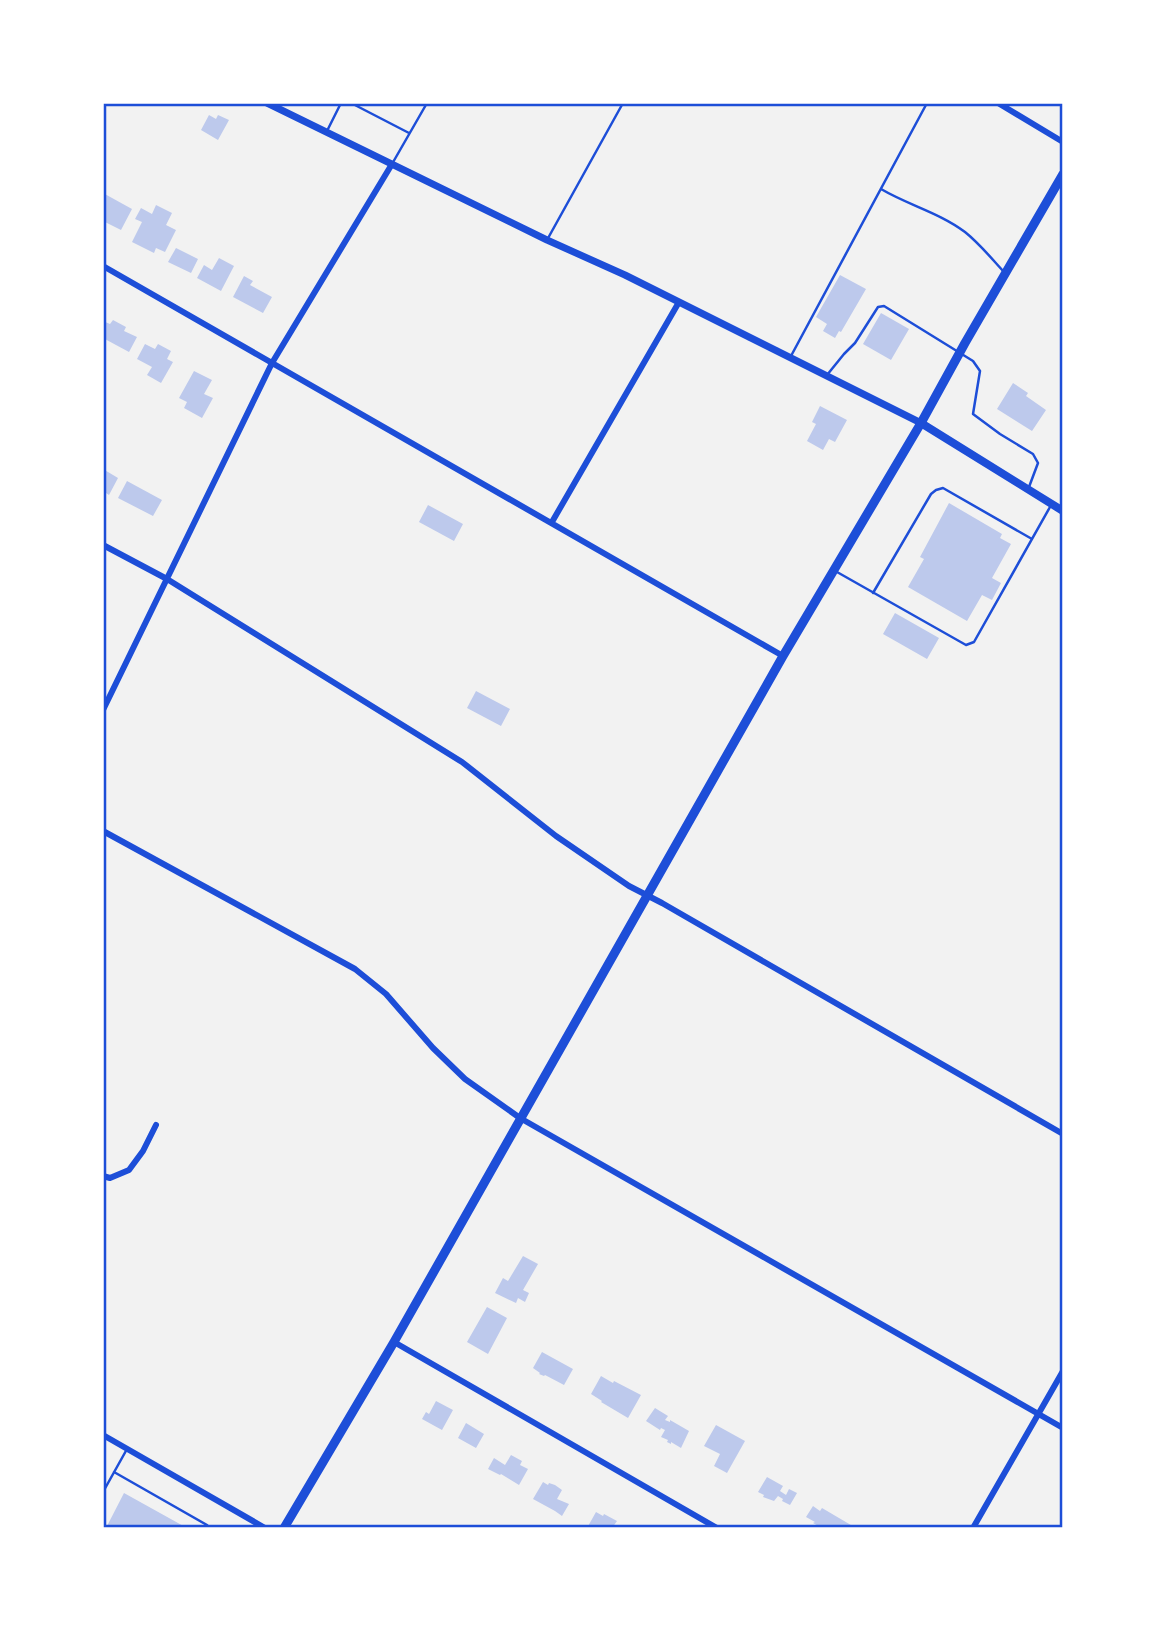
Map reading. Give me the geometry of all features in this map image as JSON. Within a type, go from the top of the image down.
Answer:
[{"type":"main road","points":[[285,1528],[394,1342],[783,656],[1063,174]]},
{"type":"main road","points":[[920,423],[1063,511]]},
{"type":"street","points":[[267,103],[547,240],[625,275],[920,423]]},
{"type":"street","points":[[999,103],[1063,142]]},
{"type":"street","points":[[103,710],[272,363],[392,164]]},
{"type":"street","points":[[103,266],[783,656]]},
{"type":"street","points":[[552,522],[679,302]]},
{"type":"street","points":[[103,545],[167,579],[462,762],[556,835],[629,886],[1063,1134]]},
{"type":"street","points":[[103,831],[355,969],[386,994],[433,1048],[465,1079],[520,1118],[1063,1428]]},
{"type":"street","points":[[103,1176],[110,1178],[129,1170],[143,1151],[156,1125]]},
{"type":"street","points":[[394,1342],[717,1528]]},
{"type":"street","points":[[973,1528],[1063,1371]]},
{"type":"street","points":[[103,1435],[265,1528]]},
{"type":"lane","points":[[327,132],[341,103]]},
{"type":"lane","points":[[351,103],[409,133]]},
{"type":"lane","points":[[392,164],[427,103]]},
{"type":"lane","points":[[547,240],[623,103]]},
{"type":"lane","points":[[791,357],[927,103]]},
{"type":"lane","points":[[881,190],[963,231],[978,243],[1005,274]]},
{"type":"lane","points":[[827,376],[855,343],[878,307],[884,306],[973,361],[980,371],[973,414],[1000,435],[1033,454],[1038,463],[1028,490]]},
{"type":"lane","points":[[873,593],[931,494],[936,490],[943,488],[1032,539]]},
{"type":"lane","points":[[834,570],[966,645],[974,642],[1052,504]]},
{"type":"lane","points":[[103,1492],[127,1449]]},
{"type":"lane","points":[[114,1472],[209,1528]]},
{"type":"building","points":[[209,115],[216,119],[218,115],[229,120],[218,140],[201,130]]},
{"type":"building","points":[[103,193],[132,209],[121,230],[103,221]]},
{"type":"building","points":[[156,205],[172,213],[166,225],[176,230],[165,252],[156,248],[154,253],[132,242],[142,222],[135,219],[141,208],[152,214]]},
{"type":"building","points":[[176,248],[198,259],[191,273],[168,262]]},
{"type":"building","points":[[219,258],[234,266],[221,291],[197,278],[204,265],[212,270]]},
{"type":"building","points":[[840,275],[866,289],[835,338],[823,331],[827,324],[816,317]]},
{"type":"building","points":[[244,276],[253,281],[250,285],[272,297],[263,313],[233,297]]},
{"type":"building","points":[[881,313],[909,329],[891,360],[863,344]]},
{"type":"building","points":[[113,320],[126,327],[124,331],[137,337],[129,352],[103,338],[103,321],[110,324]]},
{"type":"building","points":[[145,344],[155,349],[158,344],[171,351],[167,359],[173,362],[161,383],[147,375],[152,367],[137,359]]},
{"type":"building","points":[[194,371],[212,380],[204,394],[213,398],[202,418],[184,408],[187,402],[179,398]]},
{"type":"building","points":[[1013,383],[1046,410],[1032,431],[997,409]]},
{"type":"building","points":[[820,406],[847,420],[835,442],[829,439],[823,450],[807,441],[816,424],[812,422]]},
{"type":"building","points":[[103,469],[118,478],[109,495],[103,491]]},
{"type":"building","points":[[127,481],[162,500],[153,516],[118,498]]},
{"type":"building","points":[[949,503],[1002,534],[1000,538],[1011,544],[992,578],[1001,583],[992,600],[982,595],[967,621],[908,587],[924,559],[920,557]]},
{"type":"building","points":[[428,505],[463,524],[454,541],[419,522]]},
{"type":"building","points":[[895,613],[939,638],[927,659],[883,634]]},
{"type":"building","points":[[476,691],[510,709],[501,726],[467,708]]},
{"type":"building","points":[[523,1256],[538,1264],[523,1290],[529,1293],[525,1302],[518,1298],[516,1303],[495,1293],[503,1278],[508,1281]]},
{"type":"building","points":[[487,1307],[507,1318],[488,1354],[467,1342]]},
{"type":"building","points":[[542,1352],[573,1369],[564,1385],[539,1374],[533,1368]]},
{"type":"building","points":[[601,1376],[641,1395],[628,1418],[591,1394]]},
{"type":"building","points":[[436,1401],[453,1410],[442,1430],[422,1419],[426,1412],[429,1414]]},
{"type":"building","points":[[655,1408],[668,1416],[665,1420],[689,1431],[681,1448],[661,1437],[665,1430],[660,1430],[646,1421]]},
{"type":"building","points":[[466,1423],[484,1434],[476,1448],[458,1438]]},
{"type":"building","points":[[716,1425],[745,1441],[727,1473],[714,1466],[720,1454],[704,1446]]},
{"type":"building","points":[[511,1455],[522,1461],[520,1465],[528,1469],[519,1485],[488,1469],[494,1458],[505,1465]]},
{"type":"building","points":[[767,1477],[783,1486],[780,1491],[786,1495],[789,1489],[797,1493],[790,1505],[778,1496],[774,1501],[758,1492]]},
{"type":"building","points":[[543,1482],[562,1490],[557,1499],[569,1504],[562,1516],[533,1499]]},
{"type":"building","points":[[124,1493],[187,1528],[106,1528]]},
{"type":"building","points":[[813,1506],[820,1511],[822,1508],[856,1528],[822,1528],[806,1517]]},
{"type":"building","points":[[596,1512],[617,1521],[612,1528],[587,1528]]}]
